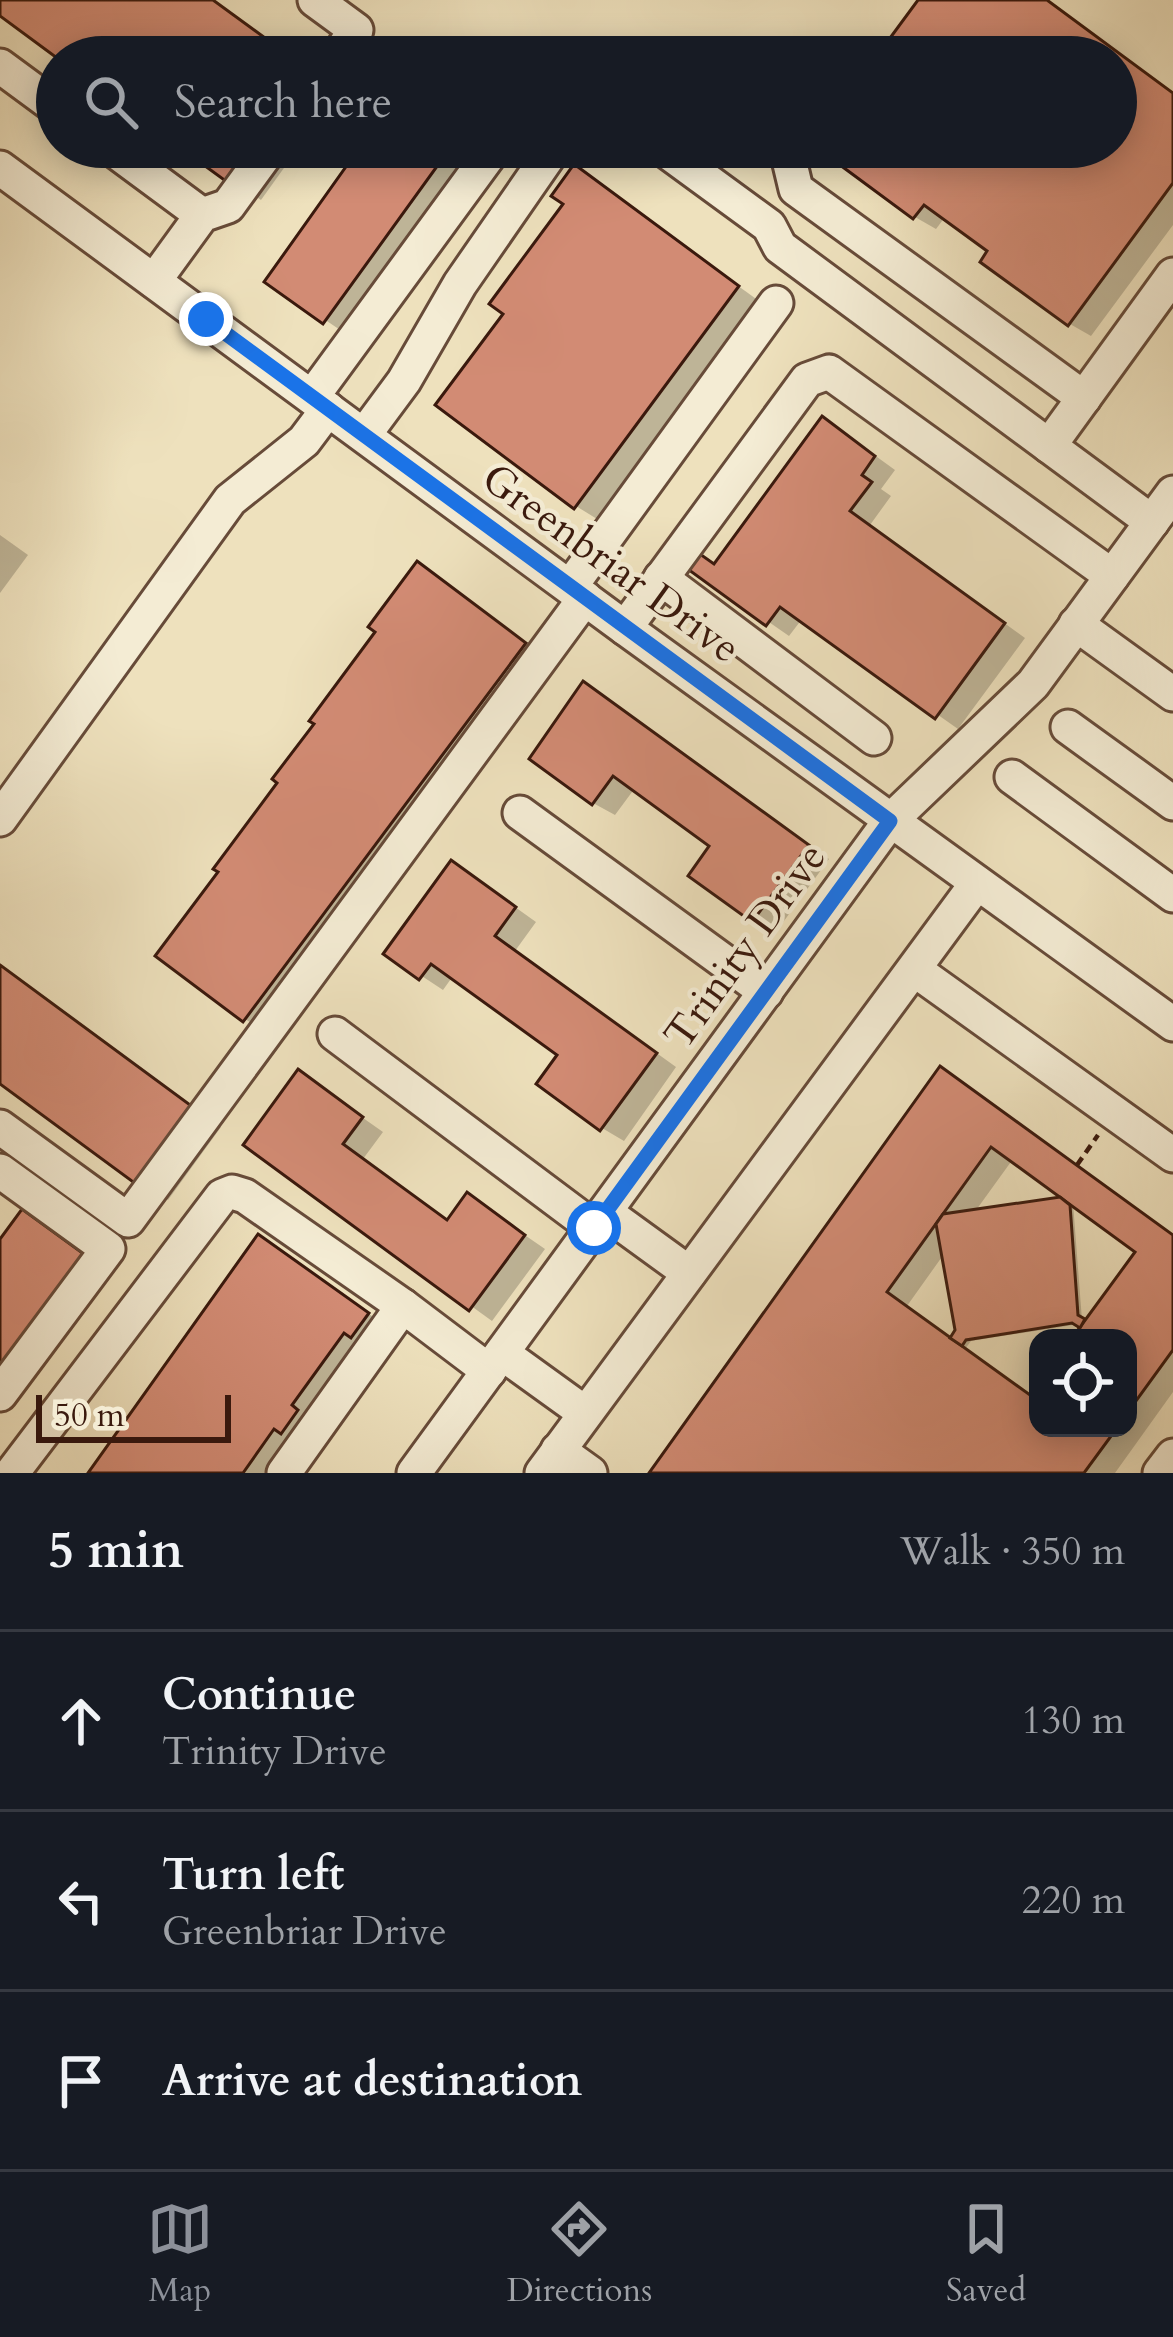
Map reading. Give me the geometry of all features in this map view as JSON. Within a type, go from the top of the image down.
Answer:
[{"type":"street","points":[[316,0],[356,30],[352,36]]},
{"type":"street","points":[[0,66],[36,93]]},
{"type":"street","name":"Greenbriar Drive","points":[[0,168],[1173,1024]]},
{"type":"street","points":[[138,168],[202,215]]},
{"type":"street","points":[[154,281],[202,215],[228,206],[256,168]]},
{"type":"street","points":[[0,819],[230,500],[304,441],[320,403],[480,168]]},
{"type":"street","points":[[364,435],[404,381],[460,284],[542,168]]},
{"type":"street","points":[[690,168],[769,226],[780,248],[1152,522]]},
{"type":"street","points":[[791,168],[796,188],[1084,398]]},
{"type":"street","points":[[769,226],[796,188]]},
{"type":"street","points":[[1049,446],[1173,275]]},
{"type":"street","points":[[0,1127],[128,1220],[577,593],[776,303]]},
{"type":"street","points":[[625,628],[807,380],[829,372],[1112,575]]},
{"type":"street","name":"Trinity Drive","points":[[414,1473],[890,821],[1033,684],[1173,493]]},
{"type":"street","points":[[661,578],[874,738]]},
{"type":"street","points":[[1076,624],[1173,694]]},
{"type":"street","points":[[1068,727],[1173,803]]},
{"type":"street","points":[[1012,777],[1173,895]]},
{"type":"street","points":[[520,813],[766,992]]},
{"type":"street","points":[[590,1473],[547,1467],[977,883]]},
{"type":"street","points":[[915,970],[1173,1155]]},
{"type":"street","points":[[334,1034],[600,1220],[689,1273]]},
{"type":"street","points":[[0,1171],[108,1249],[0,1394]]},
{"type":"street","points":[[12,1473],[222,1196],[232,1192],[245,1196],[403,1306],[585,1413]]},
{"type":"street","points":[[284,1473],[403,1306]]},
{"type":"street","points":[[1160,1473],[1173,1456]]},
{"type":"path","points":[[1077,1165],[1114,1113]]},
{"type":"building","points":[[0,0],[213,0],[262,36],[36,36],[36,43],[0,16]]},
{"type":"building","points":[[918,0],[1047,0],[1096,36],[891,36]]},
{"type":"building","points":[[1137,66],[1173,93],[1173,183],[1068,326],[980,262],[987,251],[924,205],[913,219],[844,168],[1137,168]]},
{"type":"building","points":[[208,168],[254,168],[238,190]]},
{"type":"building","points":[[345,168],[436,168],[323,324],[264,282]]},
{"type":"building","points":[[571,168],[579,168],[739,286],[574,509],[435,405],[503,314],[489,304],[563,204],[551,196]]},
{"type":"building","points":[[822,416],[875,456],[862,475],[872,482],[850,511],[1005,623],[935,719],[780,607],[766,626],[689,570],[700,554],[714,564]]},
{"type":"building","points":[[417,561],[526,643],[243,1022],[155,956],[218,872],[213,869],[277,783],[272,779],[314,724],[309,721],[375,632],[368,627]]},
{"type":"building","points":[[583,681],[809,845],[752,922],[688,876],[709,846],[613,776],[592,805],[529,759]]},
{"type":"building","points":[[451,860],[516,907],[495,936],[657,1053],[600,1131],[536,1084],[557,1055],[431,964],[419,980],[383,954]]},
{"type":"building","points":[[0,965],[201,1113],[144,1190],[0,1084]]},
{"type":"building","points":[[940,1066],[1173,1235],[1173,1350],[1137,1400],[1137,1329],[1079,1329],[1135,1252],[991,1147],[887,1292],[1029,1394],[1029,1437],[1110,1437],[1084,1473],[649,1473]]},
{"type":"building","points":[[298,1069],[363,1117],[343,1144],[447,1220],[467,1192],[525,1235],[469,1311],[243,1145]]},
{"type":"building","points":[[1060,1197],[1070,1205],[1078,1315],[1085,1319],[1080,1328],[1072,1323],[1029,1329],[966,1340],[962,1346],[950,1338],[955,1330],[936,1224],[943,1214]]},
{"type":"building","points":[[22,1209],[88,1257],[0,1378],[0,1239]]},
{"type":"building","points":[[258,1234],[369,1313],[351,1338],[344,1333],[292,1405],[298,1410],[281,1434],[274,1429],[243,1473],[88,1473]]},
{"type":"route","points":[[206,319],[890,821],[594,1228]]}]
